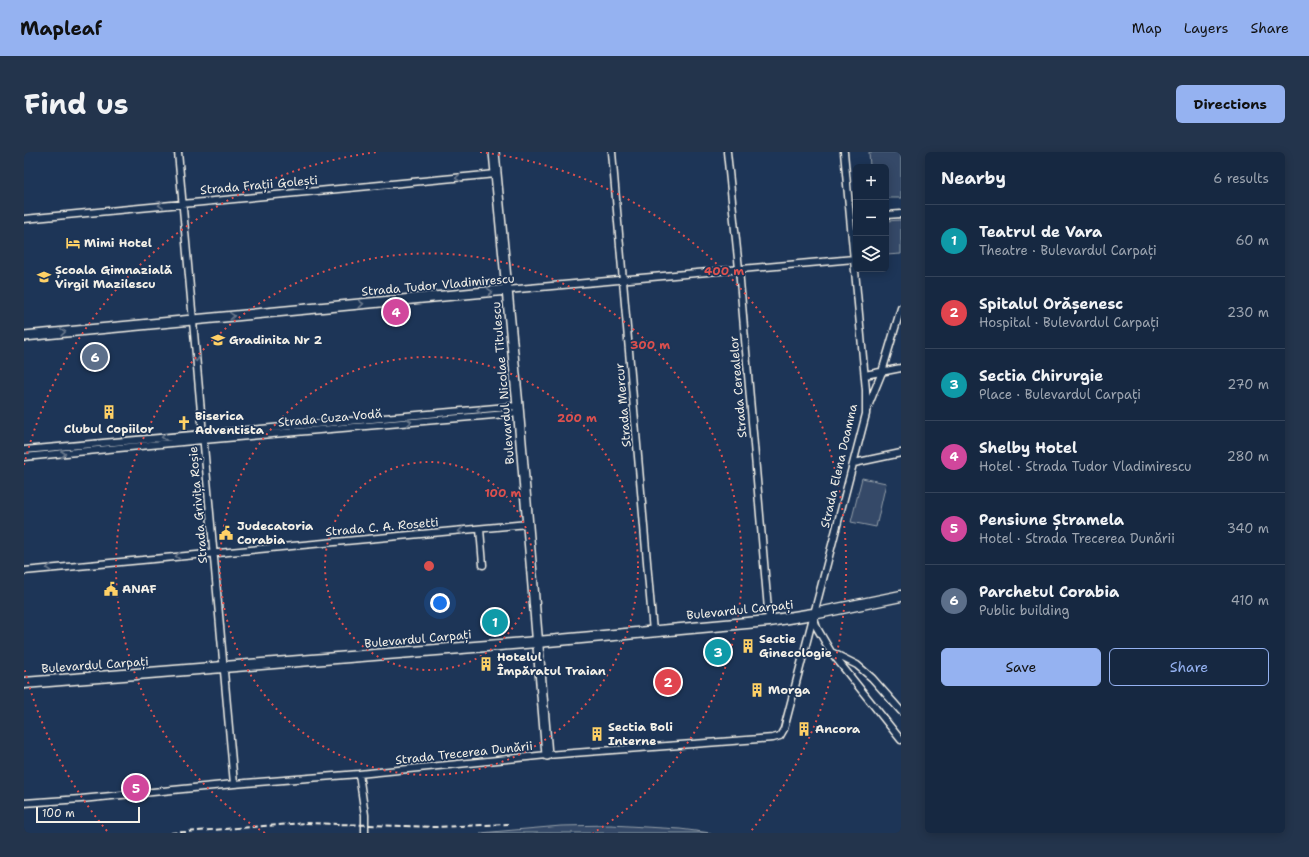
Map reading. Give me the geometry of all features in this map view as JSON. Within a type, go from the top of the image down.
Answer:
[{"type":"main road","name":"Bulevardul Carpați","points":[[24,683],[537,642],[769,621],[813,614],[901,596]]},
{"type":"street","name":"Strada Grivița Roșie","points":[[178,152],[202,437],[214,553],[234,784]]},
{"type":"street","name":"Bulevardul Nicolae Titulescu","points":[[494,152],[518,410],[547,755]]},
{"type":"street","name":"Strada Mercur","points":[[612,152],[653,632]]},
{"type":"street","name":"Strada Cerealelor","points":[[727,152],[739,269],[769,621]]},
{"type":"street","name":"Strada Elena Doamna","points":[[844,152],[853,216]]},
{"type":"street","name":"Strada Frații Golești","points":[[24,219],[496,174]]},
{"type":"street","points":[[889,214],[901,214]]},
{"type":"street","name":"Strada Tudor Vladimirescu","points":[[24,336],[853,259]]},
{"type":"street","name":"Strada Elena Doamna","points":[[813,614],[866,414],[865,375],[855,272]]},
{"type":"street","points":[[866,414],[882,372],[901,308]]},
{"type":"street","points":[[865,375],[901,368]]},
{"type":"street","name":"Strada Cuza Vodă","points":[[24,450],[202,437],[518,410]]},
{"type":"street","name":"Strada Cuza Vodă","points":[[24,457],[202,437]]},
{"type":"street","points":[[854,463],[901,453]]},
{"type":"street","name":"Strada C. A. Rosetti","points":[[24,571],[528,524]]},
{"type":"street","points":[[480,529],[484,565]]},
{"type":"street","points":[[813,614],[817,628],[831,652],[901,740]]},
{"type":"street","name":"Strada Trecerea Dunării","points":[[24,803],[359,774],[547,755],[773,738],[780,736],[784,729],[813,614]]},
{"type":"street","points":[[831,652],[858,665],[872,678],[901,711]]},
{"type":"street","points":[[359,774],[365,815],[365,833]]},
{"type":"shaded area","points":[[869,152],[901,152],[901,198],[889,198],[889,164],[870,164]]},
{"type":"shaded area","points":[[901,220],[901,254],[889,255],[889,221]]},
{"type":"shaded area","points":[[862,478],[886,483],[876,527],[851,522]]},
{"type":"shaded area","points":[[611,825],[680,829],[711,833],[480,833],[561,826]]},
{"type":"railway","points":[[171,833],[305,823],[435,827],[508,824]]},
{"type":"place","name":"Mimi Hotel","points":[[73,243]]},
{"type":"place","name":"Școala Gimnazială Virgil Mazilescu","points":[[44,277]]},
{"type":"place","name":"Shelby Hotel","points":[[396,312]]},
{"type":"place","name":"Gradinita Nr 2","points":[[218,340]]},
{"type":"place","name":"Parchetul Corabia","points":[[95,357]]},
{"type":"place","name":"Clubul Copiilor","points":[[109,412]]},
{"type":"place","name":"Biserica Adventista","points":[[184,423]]},
{"type":"place","name":"Judecatoria Corabia","points":[[226,533]]},
{"type":"place","name":"ANAF","points":[[111,589]]},
{"type":"place","name":"Teatrul de Vara","points":[[495,622]]},
{"type":"place","name":"Sectie Ginecologie","points":[[748,646]]},
{"type":"place","name":"Sectia Chirurgie","points":[[718,652]]},
{"type":"place","name":"Hotelul Împăratul Traian","points":[[486,664]]},
{"type":"place","name":"Spitalul Orășenesc","points":[[668,682]]},
{"type":"place","name":"Morga","points":[[757,690]]},
{"type":"place","name":"Ancora","points":[[804,729]]},
{"type":"place","name":"Sectia Boli Interne","points":[[597,734]]},
{"type":"place","name":"Pensiune Ștramela","points":[[136,788]]}]
